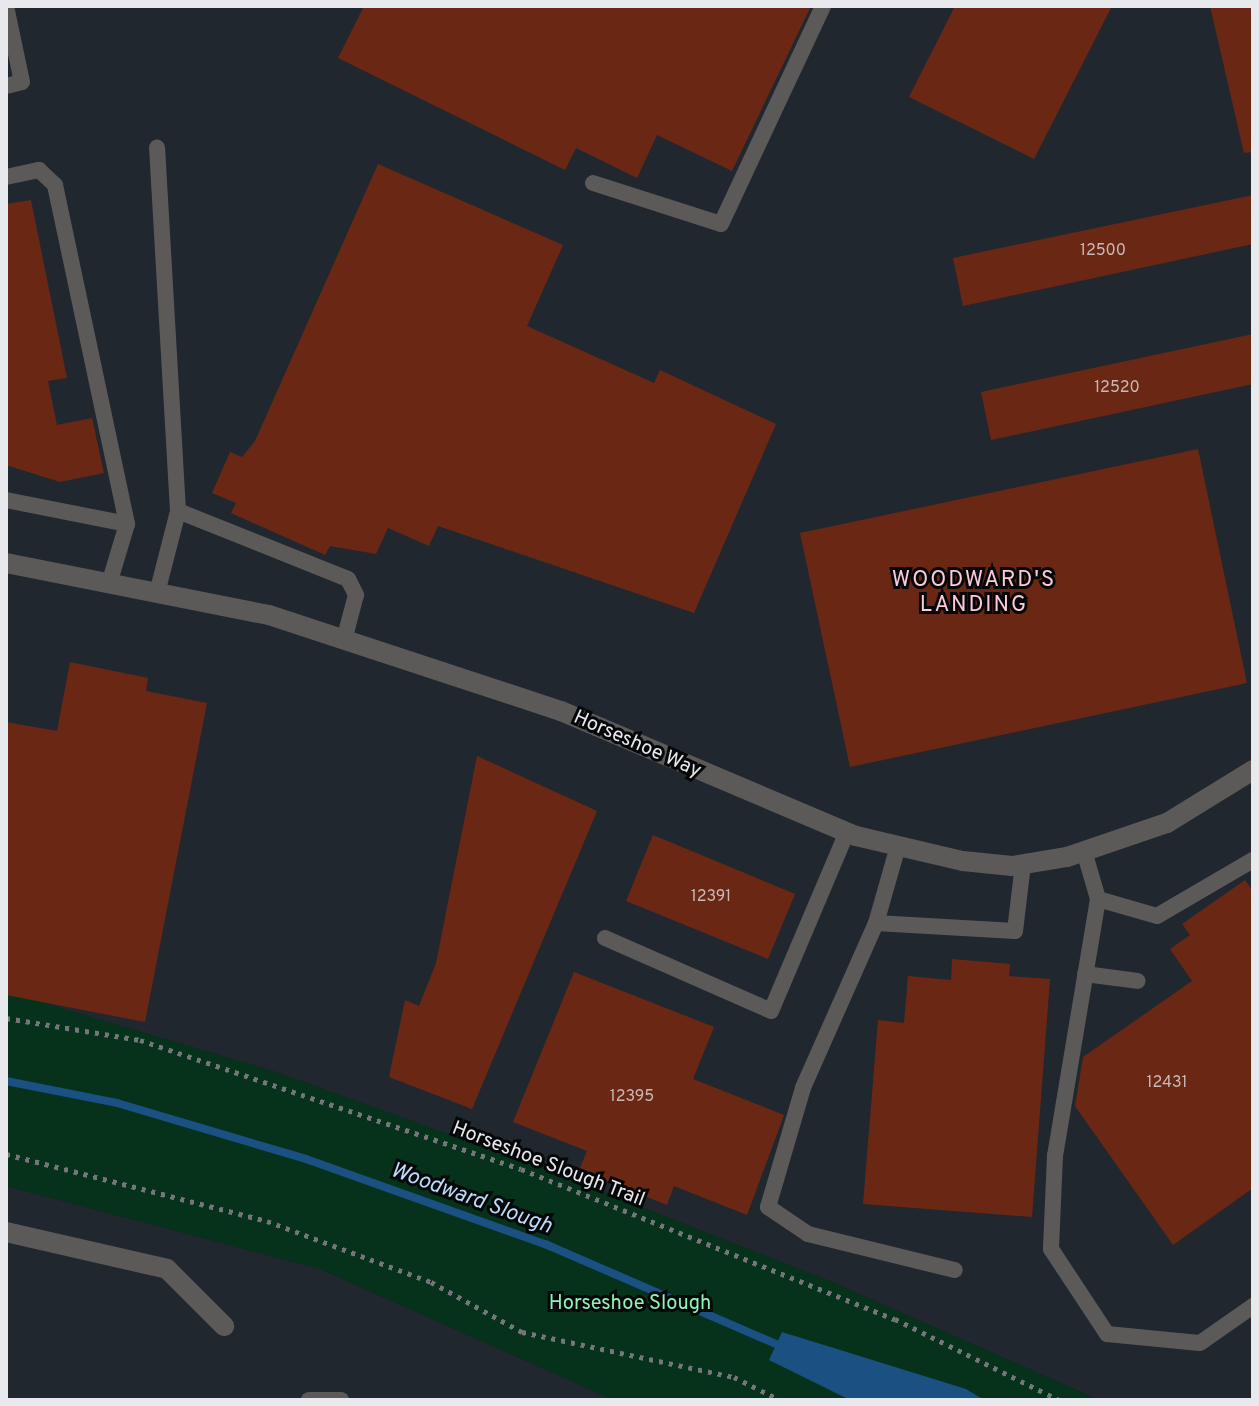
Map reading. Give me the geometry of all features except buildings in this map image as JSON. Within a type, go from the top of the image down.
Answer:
[{"type":"street","name":"Horseshoe Way","points":[[6,563],[269,615],[561,711],[847,832],[898,846],[1023,864],[1084,851],[1167,823],[1253,770]]},
{"type":"street","points":[[6,1232],[167,1269],[224,1326]]},
{"type":"lane","points":[[6,6],[22,82],[6,86]]},
{"type":"lane","points":[[593,183],[721,224],[823,6]]},
{"type":"lane","points":[[157,148],[178,511],[157,593]]},
{"type":"lane","points":[[6,177],[39,170],[55,185],[127,524],[109,584]]},
{"type":"lane","points":[[6,500],[127,524]]},
{"type":"lane","points":[[178,511],[348,579],[356,595],[344,640]]},
{"type":"lane","points":[[605,938],[771,1011],[847,832]]},
{"type":"lane","points":[[898,846],[876,923],[803,1088],[768,1207],[808,1234],[955,1270]]},
{"type":"lane","points":[[1084,851],[1098,899],[1055,1156],[1051,1249],[1107,1334],[1200,1343],[1253,1306]]},
{"type":"lane","points":[[1098,899],[1157,916],[1253,860]]},
{"type":"lane","points":[[876,923],[1015,931],[1023,864]]},
{"type":"lane","points":[[1085,974],[1138,981]]},
{"type":"lane","points":[[309,1400],[341,1400]]},
{"type":"path","name":"Horseshoe Slough Trail","points":[[6,1018],[140,1040],[521,1169],[895,1319],[1059,1400]]},
{"type":"path","points":[[6,1154],[267,1221],[431,1282],[522,1332],[734,1377],[780,1400]]},
{"type":"shaded area","points":[[6,6],[1253,6],[1253,1400],[1099,1400],[832,1282],[542,1168],[276,1072],[6,992]]},
{"type":"shaded area","points":[[6,1186],[320,1269],[614,1400],[6,1400]]},
{"type":"green space","name":"Horseshoe Slough","points":[[6,992],[276,1072],[542,1168],[832,1282],[1099,1400],[614,1400],[320,1269],[6,1186]]},
{"type":"water","points":[[782,1332],[966,1389],[984,1400],[850,1400],[769,1360]]},
{"type":"waterway","name":"Woodward Slough","points":[[6,1081],[117,1103],[306,1159],[545,1244],[783,1347]]},
{"type":"district","name":"WOODWARD'S LANDING","points":[[974,592]]}]
